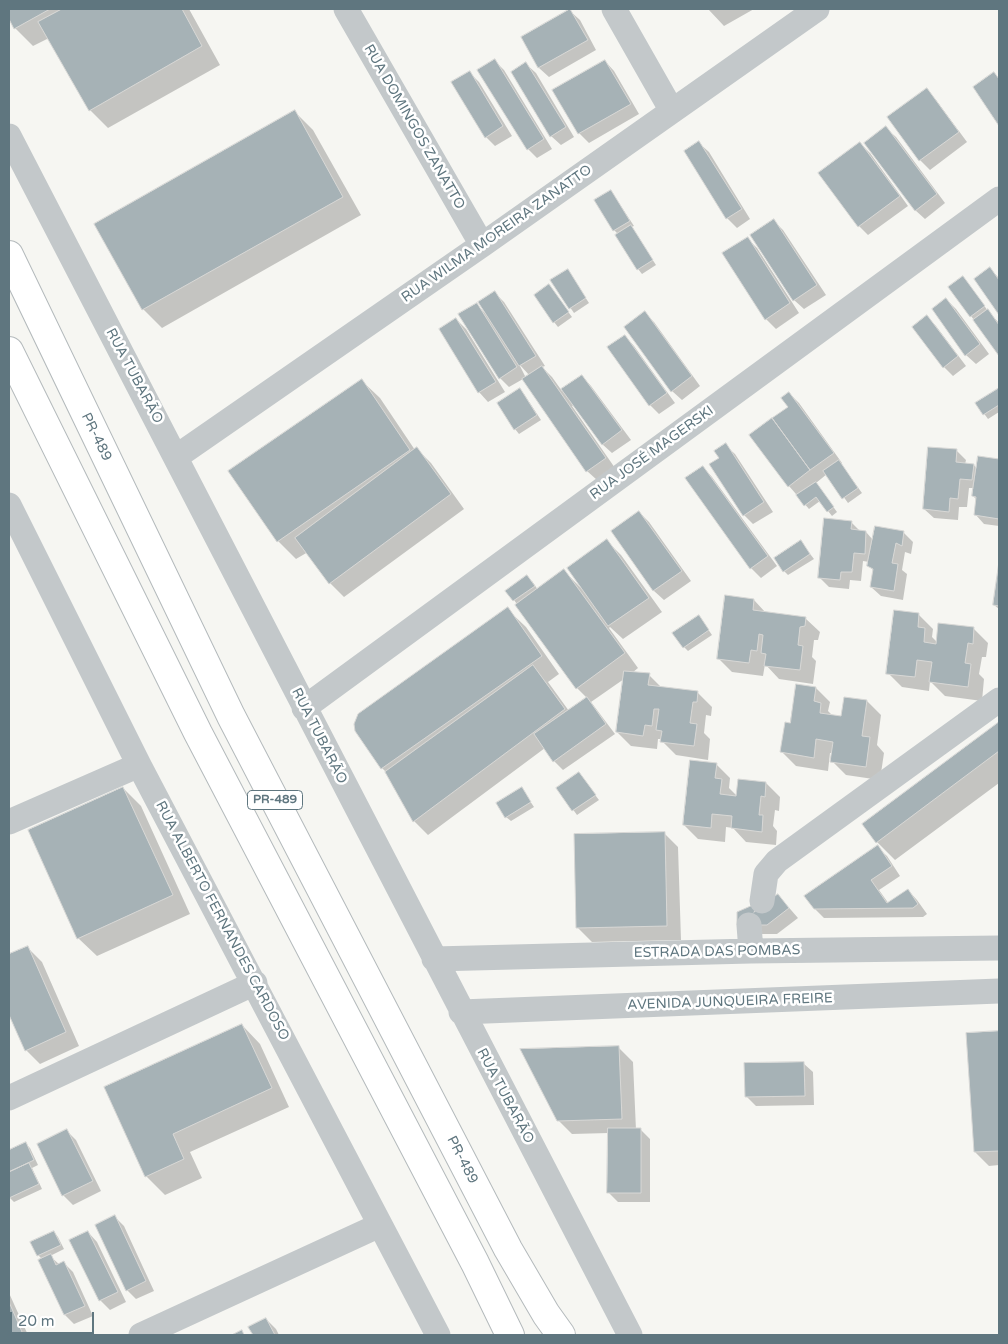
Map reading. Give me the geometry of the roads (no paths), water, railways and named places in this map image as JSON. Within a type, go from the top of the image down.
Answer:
[{"type":"main road","name":"PR-489","points":[[9,255],[231,716],[508,1250],[546,1314],[561,1335]]},
{"type":"main road","name":"PR-489","points":[[9,351],[198,733],[476,1263],[510,1335]]},
{"type":"street","name":"RUA DOMINGOS ZANATTO","points":[[346,9],[482,245]]},
{"type":"street","points":[[614,9],[672,111]]},
{"type":"street","name":"RUA WILMA MOREIRA ZANATTO","points":[[176,457],[482,245],[817,9]]},
{"type":"street","name":"RUA TUBARÃO","points":[[9,136],[461,1012],[630,1335]]},
{"type":"street","name":"RUA JOSÉ MAGERSKI","points":[[304,708],[999,199]]},
{"type":"street","name":"RUA ALBERTO FERNANDES CARDOSO","points":[[9,505],[140,765],[438,1335]]},
{"type":"street","points":[[762,901],[766,874],[777,861],[999,700]]},
{"type":"street","points":[[9,822],[140,765]]},
{"type":"street","points":[[749,925],[751,951]]},
{"type":"street","name":"ESTRADA DAS POMBAS","points":[[434,959],[994,943]]},
{"type":"street","points":[[9,1098],[255,983]]},
{"type":"street","name":"AVENIDA JUNQUEIRA FREIRE","points":[[461,1012],[999,991]]},
{"type":"street","points":[[141,1335],[380,1225]]}]
